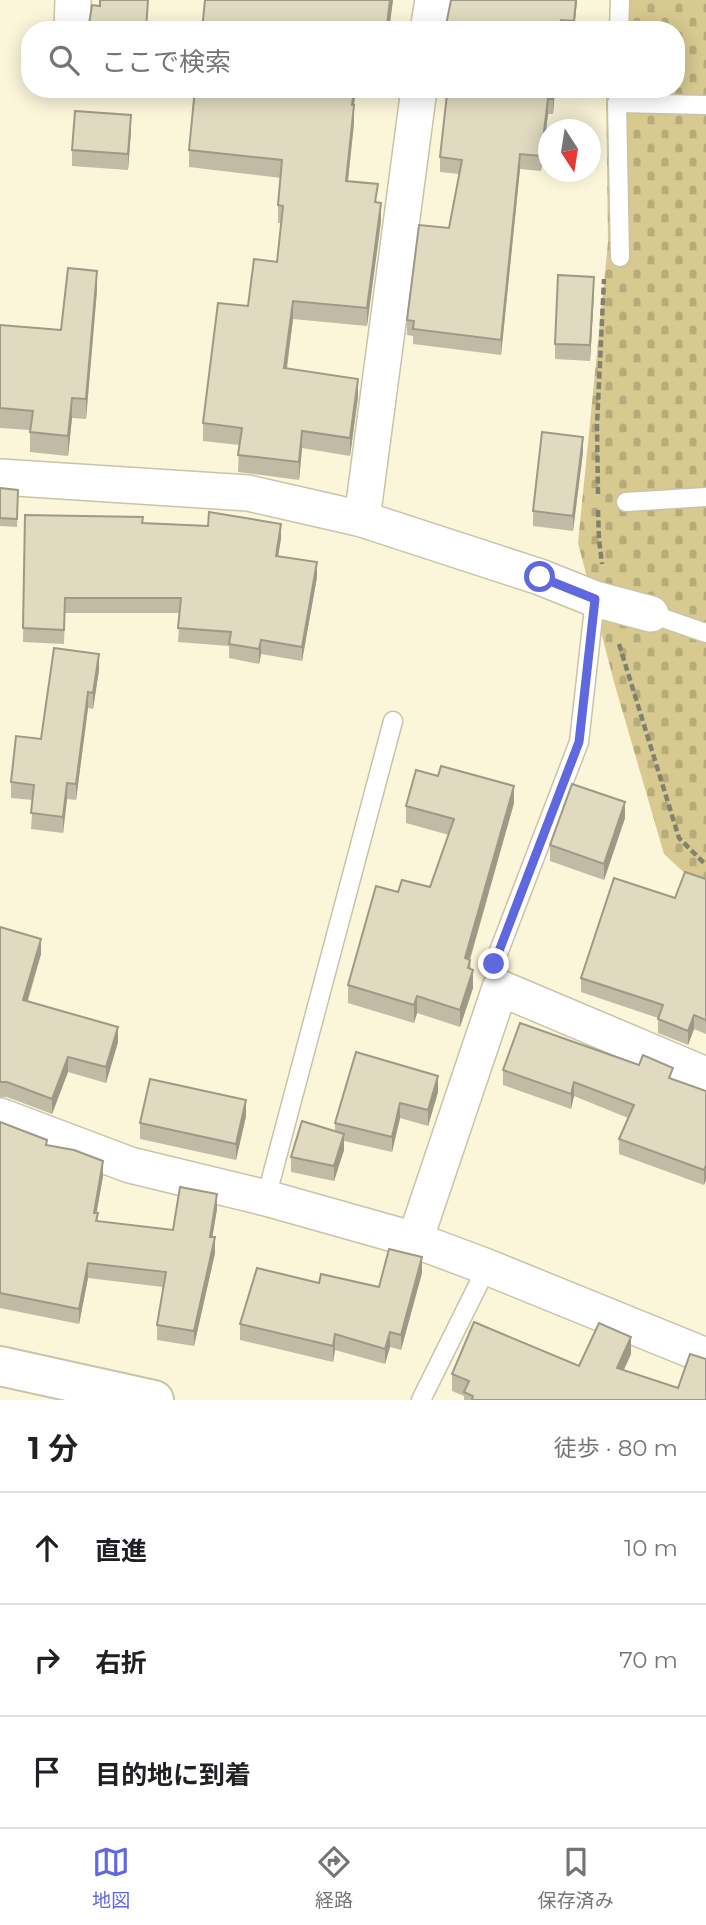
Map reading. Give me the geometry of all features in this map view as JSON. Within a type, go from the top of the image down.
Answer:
[{"type":"street","points":[[72,21],[73,0]]},
{"type":"street","points":[[430,21],[433,0]]},
{"type":"street","points":[[362,519],[418,98]]},
{"type":"street","points":[[0,478],[248,493],[362,519],[540,577],[601,601],[651,614]]},
{"type":"street","points":[[415,1240],[500,988],[706,1075]]},
{"type":"street","points":[[0,1115],[130,1165],[266,1198],[415,1240],[706,1356]]},
{"type":"street","points":[[0,1366],[154,1400]]},
{"type":"lane","points":[[619,21],[620,0]]},
{"type":"lane","points":[[617,98],[620,257]]},
{"type":"lane","points":[[637,98],[706,105]]},
{"type":"lane","points":[[626,502],[706,497]]},
{"type":"lane","points":[[500,988],[494,964],[579,742],[601,601]]},
{"type":"lane","points":[[651,614],[706,633]]},
{"type":"lane","points":[[266,1198],[393,721]]},
{"type":"lane","points":[[421,1400],[487,1267]]},
{"type":"path","points":[[604,276],[597,425],[601,601],[679,838],[706,865]]},
{"type":"green space","points":[[615,0],[706,0],[706,893],[664,854],[614,682],[578,543],[608,242],[606,98],[685,98],[685,21],[612,21]]},
{"type":"building","points":[[100,0],[148,0],[147,21],[89,21],[92,5],[100,6]]},
{"type":"building","points":[[205,0],[390,0],[387,21],[203,21]]},
{"type":"building","points":[[451,0],[576,0],[574,21],[447,21]]},
{"type":"building","points":[[194,98],[353,98],[346,181],[378,184],[375,202],[381,203],[367,308],[293,301],[284,368],[358,379],[350,438],[302,431],[299,462],[238,455],[242,428],[203,423],[218,303],[248,306],[254,259],[277,262],[283,206],[278,205],[282,160],[189,150]]},
{"type":"building","points":[[447,98],[553,98],[548,99],[546,119],[538,119],[538,156],[520,154],[501,340],[413,329],[414,321],[407,320],[419,225],[449,228],[462,160],[440,157]]},
{"type":"building","points":[[75,111],[131,115],[128,154],[72,150]]},
{"type":"building","points":[[68,268],[97,271],[86,399],[72,398],[68,436],[30,432],[33,411],[0,408],[0,325],[61,330]]},
{"type":"building","points":[[558,275],[594,277],[590,345],[555,344]]},
{"type":"building","points":[[542,432],[583,437],[573,516],[533,511]]},
{"type":"building","points":[[0,488],[18,490],[17,519],[0,518]]},
{"type":"building","points":[[209,512],[281,524],[276,556],[317,562],[302,647],[261,640],[259,649],[229,644],[231,632],[178,628],[181,598],[65,598],[64,630],[23,628],[25,515],[143,517],[142,523],[208,526]]},
{"type":"building","points":[[54,648],[99,654],[93,693],[88,692],[76,784],[67,783],[63,817],[31,813],[34,785],[11,782],[16,736],[41,739]]},
{"type":"building","points":[[441,766],[514,786],[465,958],[470,960],[468,968],[473,970],[460,1010],[417,996],[414,1005],[348,985],[376,886],[398,892],[402,880],[430,887],[454,819],[406,806],[416,770],[438,776]]},
{"type":"building","points":[[572,784],[625,802],[604,864],[550,845]]},
{"type":"building","points":[[685,872],[706,879],[706,1020],[694,1015],[688,1031],[658,1019],[663,1005],[581,978],[614,878],[675,898]]},
{"type":"building","points":[[0,927],[41,939],[23,1000],[118,1027],[106,1067],[68,1057],[52,1099],[7,1082],[0,1082]]},
{"type":"building","points":[[520,1023],[639,1065],[643,1055],[673,1068],[669,1078],[706,1091],[704,1170],[619,1139],[634,1105],[574,1082],[571,1094],[503,1070]]},
{"type":"building","points":[[356,1052],[438,1076],[428,1110],[400,1103],[392,1137],[335,1123]]},
{"type":"building","points":[[150,1079],[246,1100],[236,1144],[140,1123]]},
{"type":"building","points":[[302,1121],[344,1134],[334,1166],[291,1157]]},
{"type":"building","points":[[0,1122],[47,1140],[46,1145],[74,1150],[103,1161],[94,1213],[98,1213],[96,1221],[173,1230],[180,1187],[217,1194],[210,1237],[215,1237],[194,1331],[157,1325],[166,1272],[88,1263],[79,1309],[0,1293]]},
{"type":"building","points":[[389,1249],[422,1257],[401,1335],[390,1332],[385,1349],[335,1334],[333,1346],[240,1324],[257,1268],[319,1283],[321,1274],[379,1287]]},
{"type":"building","points":[[474,1322],[579,1366],[599,1323],[631,1337],[617,1368],[678,1388],[690,1354],[706,1359],[706,1400],[472,1400],[473,1396],[464,1392],[469,1381],[452,1374]]},
{"type":"route","points":[[494,964],[579,742],[595,599],[540,577]]}]
